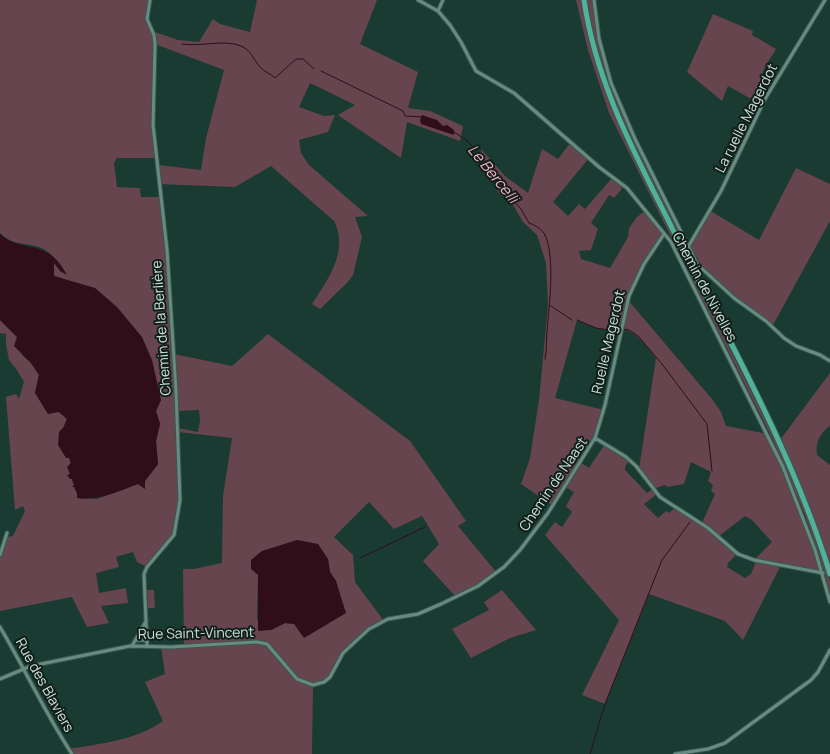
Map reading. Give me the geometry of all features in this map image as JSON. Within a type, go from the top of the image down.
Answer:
[{"type":"highway","points":[[584,0],[598,60],[620,123],[788,462],[812,522],[830,574]]},
{"type":"street","name":"Chemin de la Berlière","points":[[147,646],[144,574],[147,566],[174,535],[179,514],[180,500],[176,385],[167,250],[153,125],[155,44],[154,35],[147,19],[150,0]]},
{"type":"street","name":"Chemin de Nivelles","points":[[418,0],[438,11],[458,36],[476,71],[514,93],[607,174],[627,188],[671,242],[768,434],[794,491],[823,573],[830,602]]},
{"type":"street","points":[[438,11],[443,0]]},
{"type":"street","name":"Chemin de Nivelles","points":[[594,0],[599,40],[612,83],[636,139],[697,264],[734,298],[766,321],[784,338],[796,346],[820,354],[830,360]]},
{"type":"street","name":"La ruelle Magerdot","points":[[688,247],[721,191],[765,99],[825,0]]},
{"type":"street","name":"Ruelle Magerdot","points":[[595,438],[605,405],[628,300],[644,264],[664,234]]},
{"type":"street","name":"Chemin de Naast","points":[[400,616],[421,613],[456,597],[483,582],[504,567],[520,550],[548,513],[595,438],[626,457],[636,466],[660,498],[708,528],[738,554],[754,560],[823,573]]},
{"type":"street","points":[[0,555],[7,534]]},
{"type":"street","name":"Rue Saint-Vincent","points":[[0,679],[46,662],[132,646],[171,647],[257,642],[266,644],[297,679],[310,684],[321,684],[330,677],[344,653],[364,632],[384,621],[400,616]]},
{"type":"street","points":[[132,646],[145,622]]},
{"type":"street","name":"Rue des Blaviers","points":[[0,627],[25,669],[46,711],[72,754]]},
{"type":"street","points":[[136,640],[147,640]]},
{"type":"street","points":[[675,754],[714,747],[731,739],[811,680],[818,672],[830,650]]},
{"type":"shaded area","points":[[0,0],[150,0],[147,15],[152,31],[178,40],[199,42],[213,19],[220,24],[250,32],[257,0],[377,0],[360,44],[418,72],[408,108],[430,111],[463,126],[460,141],[407,122],[401,158],[338,115],[355,105],[310,83],[299,107],[324,116],[335,115],[328,132],[299,140],[301,153],[309,165],[368,216],[355,217],[362,237],[353,275],[347,283],[320,309],[312,304],[335,265],[339,244],[338,232],[334,221],[271,166],[235,187],[159,184],[158,165],[201,170],[206,138],[224,70],[155,44],[153,125],[157,158],[117,158],[114,163],[117,187],[140,188],[141,197],[160,197],[167,250],[174,354],[232,366],[268,334],[410,441],[466,521],[458,526],[497,573],[456,597],[423,561],[439,544],[422,516],[394,529],[369,502],[334,537],[353,555],[355,582],[384,621],[373,627],[347,649],[328,679],[313,685],[312,754],[72,754],[68,749],[130,737],[163,721],[145,682],[165,674],[161,647],[184,646],[183,569],[194,569],[222,563],[223,496],[232,438],[178,432],[180,500],[174,535],[147,567],[137,562],[133,552],[116,557],[119,567],[96,573],[99,593],[126,588],[128,603],[101,606],[109,623],[87,627],[72,597],[0,611],[0,555],[6,537],[13,536],[25,511],[23,506],[15,510],[6,397],[16,394],[19,399],[24,382],[9,360],[6,345],[6,334],[0,333],[0,320],[17,337],[22,355],[31,363],[39,375],[35,393],[67,419],[65,426],[65,439],[70,460],[70,474],[68,475],[72,479],[74,486],[72,487],[74,487],[77,493],[77,498],[97,499],[138,484],[145,488],[145,481],[158,464],[156,441],[160,424],[156,411],[161,400],[64,279],[54,276],[54,263],[63,268],[52,256],[43,248],[14,242],[0,233]],"holes":[[[199,410],[200,421],[198,432],[178,428],[177,411]],[[328,559],[330,572],[336,581],[294,624],[285,623],[271,630],[257,619],[258,575]]]},
{"type":"shaded area","points":[[576,0],[582,0],[596,61],[606,91],[630,148],[775,439],[797,488],[827,571],[830,581],[830,596],[824,571],[805,515],[772,438],[609,113],[588,50]]},
{"type":"shaded area","points":[[587,0],[592,0],[598,39],[609,79],[627,122],[693,260],[699,268],[696,271],[646,173],[615,105],[602,70],[593,35]]},
{"type":"shaded area","points":[[713,14],[753,31],[752,35],[776,49],[765,67],[761,79],[762,91],[765,99],[762,105],[728,86],[722,101],[687,72]]},
{"type":"shaded area","points":[[422,115],[437,120],[443,126],[447,125],[454,130],[454,135],[421,124],[420,120]]},
{"type":"shaded area","points":[[571,142],[589,158],[553,202],[568,216],[579,204],[585,209],[612,178],[623,185],[621,190],[614,198],[609,195],[591,223],[598,229],[591,250],[579,251],[581,259],[610,268],[628,237],[629,228],[637,217],[645,211],[664,234],[651,253],[628,300],[712,399],[721,412],[726,426],[768,434],[783,467],[823,573],[781,565],[743,640],[725,621],[649,594],[605,704],[582,695],[619,620],[545,535],[555,522],[562,527],[572,512],[566,506],[574,492],[565,487],[553,506],[521,484],[530,458],[539,400],[548,305],[546,263],[537,235],[523,222],[512,203],[498,193],[496,182],[478,157],[482,150],[505,176],[528,193],[542,149],[558,159]],"holes":[[[577,320],[596,328],[620,332],[621,329],[627,330],[641,340],[656,358],[639,469],[653,489],[647,493],[625,470],[625,466],[630,460],[605,444],[589,468],[580,462],[597,434],[604,410],[555,398]],[[691,462],[711,472],[708,481],[713,485],[711,491],[715,494],[702,523],[675,508],[669,513],[666,511],[658,518],[644,504],[657,494],[653,489],[665,485],[667,487],[684,484]],[[745,516],[752,520],[772,542],[754,560],[755,564],[751,574],[745,578],[727,567],[728,563],[735,556],[735,552],[718,537]]]},
{"type":"shaded area","points":[[796,168],[830,184],[830,221],[773,325],[735,296],[701,265],[689,244],[709,210],[759,240]]},
{"type":"shaded area","points":[[0,234],[18,244],[43,250],[51,255],[59,263],[67,275],[60,271],[54,263],[54,276],[95,288],[117,307],[142,337],[152,360],[161,400],[156,411],[160,424],[156,441],[158,464],[145,481],[145,489],[138,484],[100,497],[85,499],[77,498],[77,493],[74,487],[71,487],[74,486],[72,479],[70,479],[67,475],[70,474],[67,467],[71,463],[69,458],[66,458],[58,445],[59,432],[63,428],[67,419],[59,412],[48,414],[35,393],[39,375],[31,363],[14,346],[17,337],[0,320]]},
{"type":"shaded area","points":[[830,373],[830,426],[819,438],[817,455],[830,465],[830,566],[815,521],[780,440]]},
{"type":"shaded area","points":[[297,540],[318,544],[328,559],[330,572],[336,581],[346,613],[304,638],[294,624],[285,623],[271,630],[258,631],[258,575],[251,569],[251,560],[262,551]]},
{"type":"shaded area","points":[[147,590],[154,590],[155,608],[148,608]]},
{"type":"shaded area","points":[[502,590],[536,630],[510,638],[471,658],[452,629],[489,610],[484,602]]},
{"type":"waterway","points":[[182,44],[197,45],[228,43],[241,46],[250,52],[262,69],[275,78],[296,59],[303,59],[314,69]]},
{"type":"waterway","name":"Le Bercelli","points":[[321,71],[403,111],[405,116],[422,117]]},
{"type":"waterway","name":"Le Bercelli","points":[[454,132],[466,140],[482,156],[508,195],[521,209],[529,223],[544,233],[548,243],[551,267],[545,359]]},
{"type":"waterway","points":[[551,306],[572,320]]},
{"type":"waterway","points":[[577,320],[596,328],[615,331]]},
{"type":"waterway","points":[[623,329],[629,330],[638,336],[662,364],[707,424],[712,471]]},
{"type":"waterway","points":[[590,754],[605,704],[662,560],[690,522]]},
{"type":"waterway","points":[[360,558],[425,527]]}]
